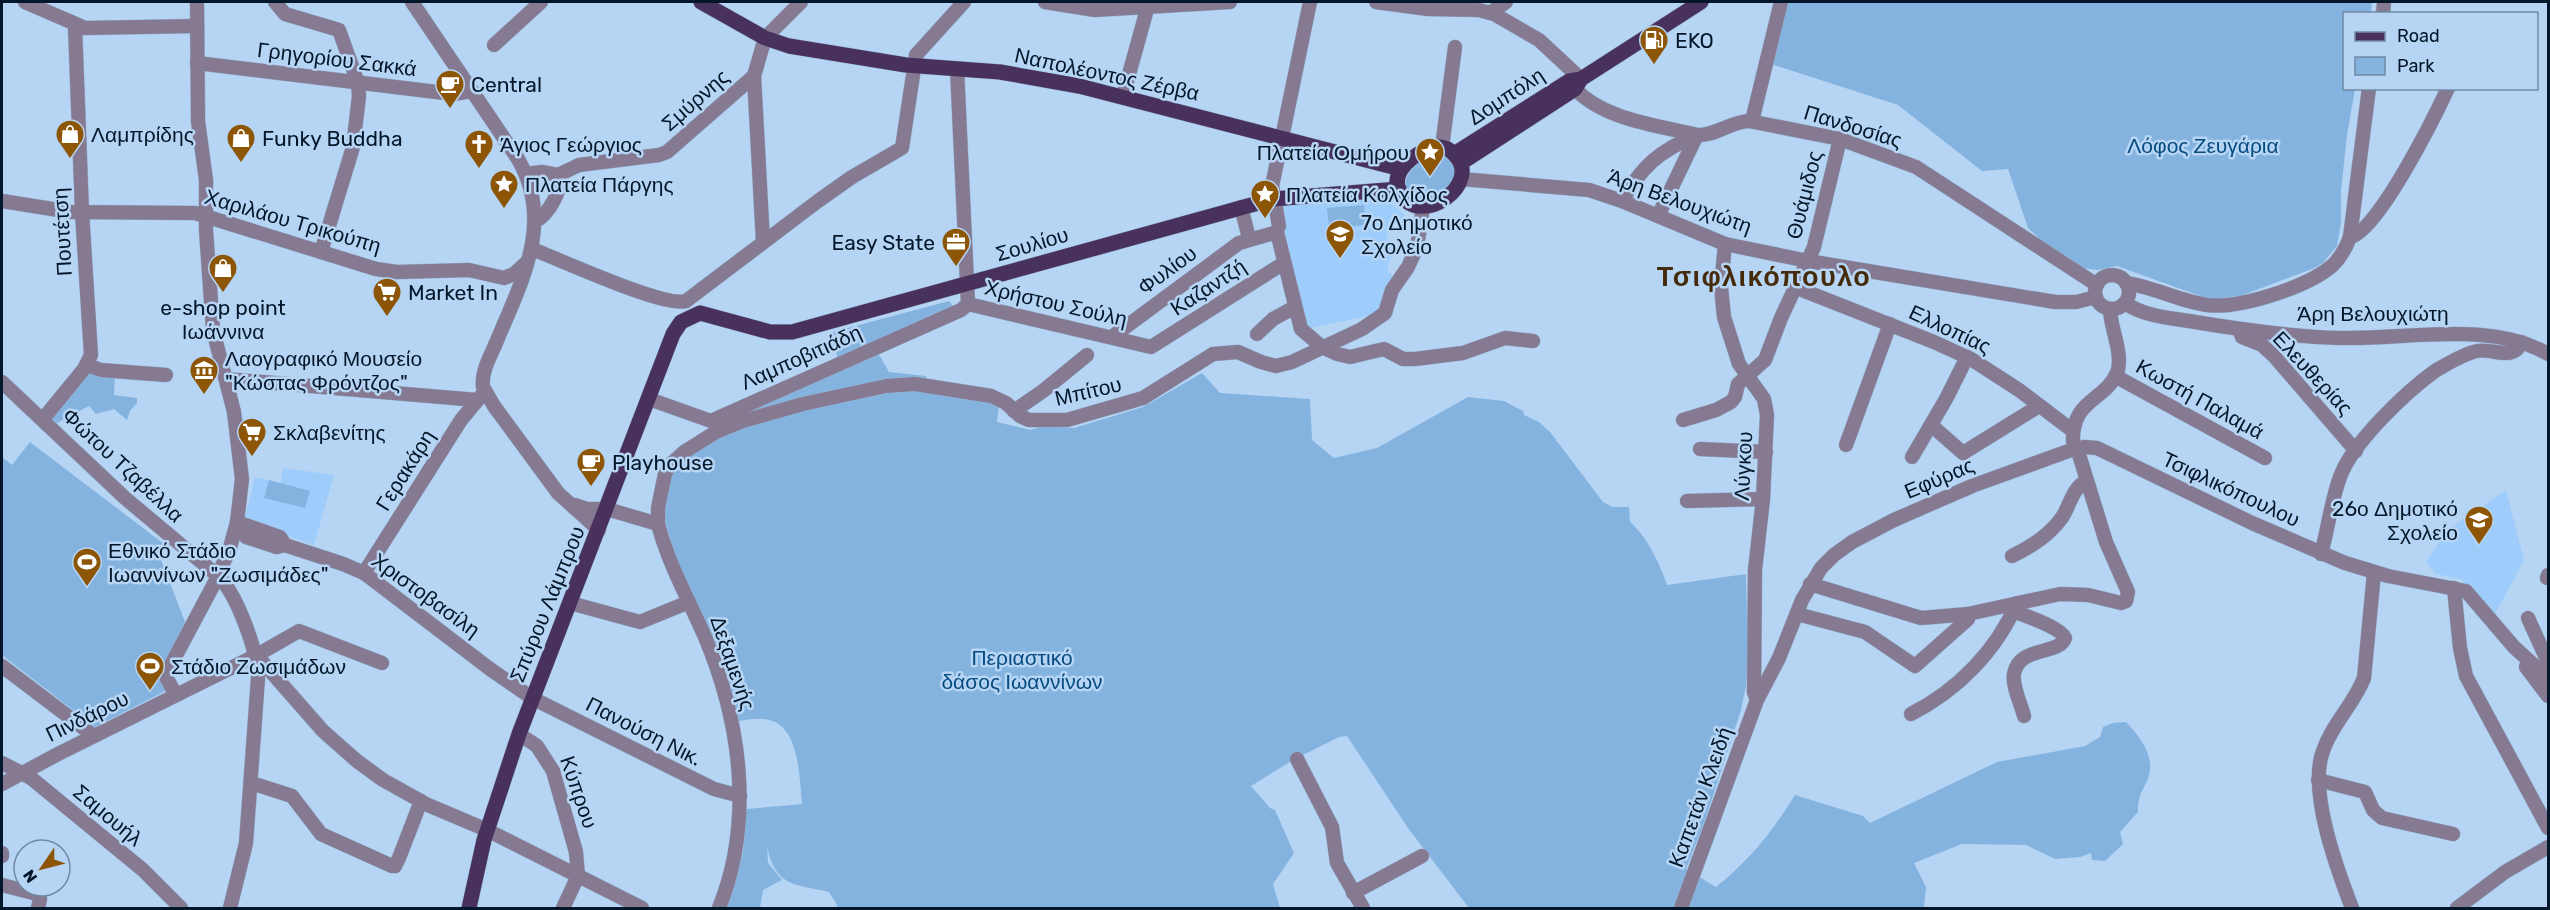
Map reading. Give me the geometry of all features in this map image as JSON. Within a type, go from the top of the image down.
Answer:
[{"type":"main road","name":"Ναπολέοντος Ζέρβα","points":[[701,2],[765,38],[789,46],[914,66],[1000,72],[1079,86],[1401,169]]},
{"type":"main road","name":"Δομπόλη","points":[[1452,154],[1569,81],[1578,84],[1701,2]]},
{"type":"main road","points":[[1431,148],[1452,154],[1461,179],[1456,188],[1433,205],[1423,207],[1408,201],[1399,189],[1401,169],[1417,155],[1431,148]]},
{"type":"main road","name":"Σουλίου","points":[[700,313],[770,332],[786,333],[1273,199],[1399,189]]},
{"type":"main road","points":[[681,322],[700,313]]},
{"type":"main road","name":"Σπύρου Λάμπρου","points":[[469,909],[487,830],[532,698],[673,334],[681,322]]},
{"type":"street","points":[[25,2],[75,26],[85,28],[197,26]]},
{"type":"street","points":[[176,696],[165,677],[218,576],[237,522],[242,486],[242,461],[226,379],[213,330],[206,180],[198,121],[197,2]]},
{"type":"street","points":[[275,2],[288,15],[339,30],[358,83],[352,147],[321,252]]},
{"type":"street","points":[[412,2],[513,152],[526,174],[533,201],[536,221],[530,254],[486,369],[481,396],[548,481],[565,500],[599,530]]},
{"type":"street","points":[[494,45],[538,2]]},
{"type":"street","points":[[763,242],[754,76],[765,38],[801,2]]},
{"type":"street","points":[[530,254],[677,303],[691,298],[852,177],[902,148],[914,66],[919,50],[964,2]]},
{"type":"street","points":[[1045,2],[1085,10],[1230,2]]},
{"type":"street","points":[[1279,226],[1272,186],[1310,2]]},
{"type":"street","points":[[1377,2],[1428,9],[1490,13],[1506,2]]},
{"type":"street","points":[[1752,121],[1781,2]]},
{"type":"street","points":[[1123,96],[1148,5]]},
{"type":"street","name":"Πανδοσίας","points":[[1490,13],[1518,26],[1539,40],[1578,84],[1592,104],[1609,112],[1697,135],[1709,134],[1740,122],[1752,121],[1840,139],[1916,167],[2097,291]]},
{"type":"street","name":"Πουτέτση","points":[[75,26],[82,212],[91,352],[87,365]]},
{"type":"street","points":[[1452,154],[1455,46]]},
{"type":"street","name":"Γρηγορίου Σακκά","points":[[197,63],[453,94],[472,91]]},
{"type":"street","name":"Χρήστου Σούλη","points":[[957,69],[968,304],[1154,346]]},
{"type":"street","name":"Σμύρνης","points":[[558,175],[579,165],[667,152],[754,76]]},
{"type":"street","points":[[2126,283],[2128,296],[2125,303],[2118,308],[2110,309],[2100,304],[2097,291],[2103,278],[2111,276],[2120,277],[2126,283],[2151,287],[2199,303],[2237,305],[2257,300],[2321,274],[2342,255],[2350,237],[2361,136],[2369,90]]},
{"type":"street","points":[[2350,237],[2357,235],[2365,228],[2382,205],[2409,163],[2447,90]]},
{"type":"street","points":[[1622,201],[1634,181],[1650,162],[1678,143],[1697,135]]},
{"type":"street","points":[[1658,216],[1697,135]]},
{"type":"street","name":"Θυάμιδος","points":[[1683,420],[1710,413],[1731,402],[1736,396],[1738,384],[1765,360],[1778,324],[1797,288],[1816,242],[1840,139]]},
{"type":"street","points":[[526,174],[542,172],[558,175],[560,183],[546,212],[536,221]]},
{"type":"street","name":"Άρη Βελουχιώτη","points":[[1461,179],[1581,189],[1622,201],[1725,244],[1808,261],[2055,302],[2076,302],[2097,291]]},
{"type":"street","name":"Χαριλάου Τρικούπη","points":[[2,201],[52,210],[82,212],[185,212],[206,216],[321,252],[397,272],[465,270],[504,278],[514,274],[530,254]]},
{"type":"street","points":[[1241,207],[1249,238],[1277,231],[1301,328],[1322,347],[1345,357],[1384,349],[1405,359],[1463,353],[1505,338],[1533,341]]},
{"type":"street","name":"Μπίτου","points":[[658,524],[660,496],[669,466],[694,445],[743,421],[873,388],[915,384],[984,394],[1002,400],[1029,420],[1074,419],[1143,398],[1210,355],[1238,352],[1267,364],[1281,365],[1292,362],[1362,329],[1386,311],[1392,290],[1418,247],[1423,207]]},
{"type":"street","name":"Φυλίου","points":[[1112,337],[1239,243],[1249,238]]},
{"type":"street","name":"Λύγκου","points":[[1725,244],[1721,276],[1722,306],[1737,358],[1766,406],[1763,499],[1755,570],[1754,692],[1757,700]]},
{"type":"street","name":"Καζαντζή","points":[[1154,346],[1284,263]]},
{"type":"street","name":"Ελλοπίας","points":[[1797,288],[1967,357],[2001,377],[2073,431]]},
{"type":"street","points":[[645,293],[670,305],[681,322]]},
{"type":"street","points":[[691,298],[700,313]]},
{"type":"street","name":"Άρη Βελουχιώτη","points":[[2125,303],[2144,312],[2239,329],[2338,338],[2489,334],[2546,350]]},
{"type":"street","name":"Λαμποβιτιάδη","points":[[649,399],[711,421],[961,310],[968,304]]},
{"type":"street","points":[[1257,334],[1267,324],[1295,307]]},
{"type":"street","points":[[1810,584],[1921,618],[2015,607],[2053,595],[2070,594],[2121,603],[2127,600],[2128,592],[2109,549],[2075,448],[2073,431],[2075,420],[2082,409],[2115,376],[2118,360],[2110,309]]},
{"type":"street","points":[[1846,445],[1890,324]]},
{"type":"street","name":"Ελευθερίας","points":[[2239,329],[2242,337],[2262,345],[2274,356],[2356,451]]},
{"type":"street","points":[[2321,554],[2340,477],[2356,451],[2387,414],[2436,371],[2473,351],[2514,352],[2522,342]]},
{"type":"street","points":[[1014,411],[1087,356]]},
{"type":"street","points":[[1912,457],[1967,357]]},
{"type":"street","points":[[43,419],[87,365],[101,370],[166,375]]},
{"type":"street","name":"Κωστή Παλαμά","points":[[2115,376],[2265,458]]},
{"type":"street","points":[[226,379],[481,396]]},
{"type":"street","name":"Φώτου Τζαβέλλα","points":[[2,382],[125,498],[218,576],[230,591],[257,655]]},
{"type":"street","name":"Γερακάρη","points":[[364,573],[461,420],[481,396]]},
{"type":"street","points":[[1931,425],[1963,453],[2039,406]]},
{"type":"street","name":"Τσιφλικόπουλου","points":[[2075,448],[2097,448],[2321,554],[2374,573],[2466,591],[2510,642],[2548,678]]},
{"type":"street","name":"Εφύρας","points":[[1757,700],[1779,658],[1810,584],[1834,555],[1873,530],[1962,490],[2075,448]]},
{"type":"street","points":[[1700,449],[1766,452]]},
{"type":"street","points":[[2012,556],[2043,538],[2058,522],[2079,486],[2086,481]]},
{"type":"street","points":[[1687,501],[1763,499]]},
{"type":"street","points":[[565,500],[582,508],[607,509],[658,524]]},
{"type":"street","points":[[218,576],[229,564],[246,537],[237,522]]},
{"type":"street","name":"Χριστοβασίλη","points":[[237,522],[280,537],[285,545]]},
{"type":"street","name":"Δεξαμενής","points":[[658,524],[718,669],[728,703],[740,796],[740,817],[735,854],[719,909]]},
{"type":"street","name":"Χριστοβασίλη","points":[[246,537],[277,547],[285,545],[364,573],[490,669],[532,698]]},
{"type":"street","points":[[2352,909],[2319,796],[2318,780],[2321,757],[2326,744],[2364,678],[2374,573]]},
{"type":"street","points":[[2454,588],[2460,648],[2466,676],[2548,828]]},
{"type":"street","points":[[570,603],[640,622],[689,602]]},
{"type":"street","points":[[1911,714],[1931,704],[1977,664],[2006,628],[2015,607]]},
{"type":"street","points":[[2015,607],[2063,634],[2065,639],[2064,643],[2059,646],[2030,653],[2015,670],[2014,680],[2024,716]]},
{"type":"street","points":[[1797,614],[1865,632],[1913,666],[1920,663],[1961,626],[1968,619],[1968,614]]},
{"type":"street","points":[[2528,618],[2548,662]]},
{"type":"street","name":"Πινδάρου","points":[[2,784],[257,655],[299,631],[382,663]]},
{"type":"street","points":[[2510,642],[2514,653],[2548,696]]},
{"type":"street","points":[[230,909],[246,843],[258,688],[257,655]]},
{"type":"street","points":[[257,655],[274,678],[337,744],[372,772],[421,801],[487,830],[642,909]]},
{"type":"street","points":[[2,666],[94,736]]},
{"type":"street","name":"Πανούση Νικ.","points":[[532,698],[704,784],[719,791],[740,796]]},
{"type":"street","name":"Καπετάν Κλειδή","points":[[1681,909],[1757,700]]},
{"type":"street","name":"Κύπρου","points":[[519,734],[537,746],[555,775],[576,852],[578,876]]},
{"type":"street","points":[[1297,759],[1330,823],[1335,859],[1363,909]]},
{"type":"street","name":"Σαμουήλ","points":[[2,763],[22,772],[143,870],[181,909]]},
{"type":"street","points":[[2318,780],[2365,792],[2373,810],[2382,818],[2453,834]]},
{"type":"street","points":[[251,783],[292,796],[321,834],[392,866],[395,866],[399,858],[421,801]]},
{"type":"street","points":[[2457,909],[2505,872],[2548,847]]},
{"type":"street","points":[[1353,893],[1422,856]]},
{"type":"street","points":[[563,909],[578,876]]},
{"type":"street","points":[[2,885],[37,894],[40,899],[38,909]]},
{"type":"shaded area","name":"7ο Δημοτικό Σχολείο","points":[[1390,194],[1390,203],[1405,215],[1402,220],[1389,220],[1387,239],[1393,252],[1387,268],[1394,279],[1381,313],[1306,329],[1279,203]]},
{"type":"shaded area","points":[[283,468],[334,475],[314,545],[244,521],[255,477],[281,483]]},
{"type":"shaded area","name":"26ο Δημοτικό Σχολείο","points":[[2506,490],[2524,560],[2494,616],[2461,579],[2436,574],[2426,562],[2447,530]]},
{"type":"green space","name":"Λόφος Ζευγάρια","points":[[1787,2],[2372,2],[2371,12],[2343,12],[2343,90],[2355,90],[2347,135],[2341,191],[2341,223],[2337,246],[2323,263],[2312,269],[2243,295],[2217,299],[2203,297],[2117,266],[2098,270],[2081,268],[2046,245],[2028,228],[2008,169],[1982,171],[1898,105],[1771,64]]},
{"type":"green space","name":"Πλατεία Ομήρου","points":[[1438,154],[1448,157],[1453,164],[1452,180],[1447,188],[1432,199],[1422,199],[1411,195],[1406,189],[1405,182],[1408,175],[1421,161]]},
{"type":"green space","points":[[1364,205],[1366,225],[1329,228],[1327,208]]},
{"type":"green space","points":[[949,301],[953,306],[838,358],[829,333]]},
{"type":"green space","name":"Περιαστικό δάσος Ιωαννίνων","points":[[877,351],[889,372],[926,376],[930,387],[978,396],[999,406],[997,422],[1031,430],[1041,426],[1074,428],[1143,407],[1202,373],[1220,393],[1310,399],[1312,440],[1334,458],[1377,448],[1468,397],[1504,401],[1523,411],[1524,415],[1539,422],[1550,432],[1603,502],[1613,507],[1629,507],[1630,522],[1652,551],[1667,585],[1746,574],[1748,663],[1746,686],[1741,710],[1705,820],[1686,869],[1716,887],[1760,845],[1795,795],[1863,816],[1870,823],[1997,762],[2085,746],[2100,737],[2103,727],[2113,723],[2126,722],[2142,742],[2149,756],[2150,773],[2139,799],[2138,812],[2120,832],[2123,844],[2105,861],[2092,860],[2091,853],[2080,857],[2055,859],[2026,845],[1962,844],[1914,863],[1926,887],[1924,908],[1469,908],[1408,828],[1347,736],[1339,737],[1293,760],[1251,786],[1270,808],[1275,810],[1294,853],[1273,884],[1280,908],[837,908],[829,892],[796,885],[781,877],[771,860],[767,847],[768,863],[782,880],[763,890],[760,908],[726,908],[743,853],[746,809],[802,804],[798,765],[791,739],[775,722],[762,719],[739,721],[719,652],[670,538],[665,516],[664,496],[669,478],[684,460],[708,444],[756,421],[752,408]]},
{"type":"green space","points":[[85,372],[115,374],[114,395],[137,398],[137,403],[130,411],[127,420],[114,409],[96,414],[89,406],[57,423],[47,417]]},
{"type":"green space","name":"Εθνικό Στάδιο Ιωαννίνων \"Ζωσιμάδες\"","points":[[30,442],[164,544],[158,552],[185,622],[161,674],[169,689],[95,727],[2,655],[2,457],[12,465]]},
{"type":"green space","points":[[269,480],[310,491],[305,508],[264,498]]},
{"type":"place","name":"EKO","points":[[1654,66]]},
{"type":"place","name":"Central","points":[[450,110]]},
{"type":"place","name":"Λαμπρίδης","points":[[70,160]]},
{"type":"place","name":"Funky Buddha","points":[[241,164]]},
{"type":"place","name":"Άγιος Γεώργιος","points":[[479,170]]},
{"type":"place","name":"Πλατεία Ομήρου","points":[[1430,178]]},
{"type":"place","name":"Πλατεία Πάργης","points":[[504,210]]},
{"type":"place","name":"Πλατεία Κολχίδος","points":[[1265,220]]},
{"type":"place","name":"7ο Δημοτικό Σχολείο","points":[[1340,260]]},
{"type":"place","name":"Easy State","points":[[956,268]]},
{"type":"place","name":"e-shop point Ιωάννινα","points":[[223,294]]},
{"type":"place","name":"Market In","points":[[387,318]]},
{"type":"place","name":"Λαογραφικό Μουσείο \"Κώστας Φρόντζος\"","points":[[204,396]]},
{"type":"place","name":"Σκλαβενίτης","points":[[252,458]]},
{"type":"place","name":"Playhouse","points":[[591,488]]},
{"type":"place","name":"26ο Δημοτικό Σχολείο","points":[[2479,546]]},
{"type":"place","name":"Εθνικό Στάδιο Ιωαννίνων \"Ζωσιμάδες\"","points":[[87,588]]},
{"type":"place","name":"Στάδιο Ζωσιμάδων","points":[[150,692]]},
{"type":"district","name":"Τσιφλικόπουλο","points":[[1764,277]]}]
